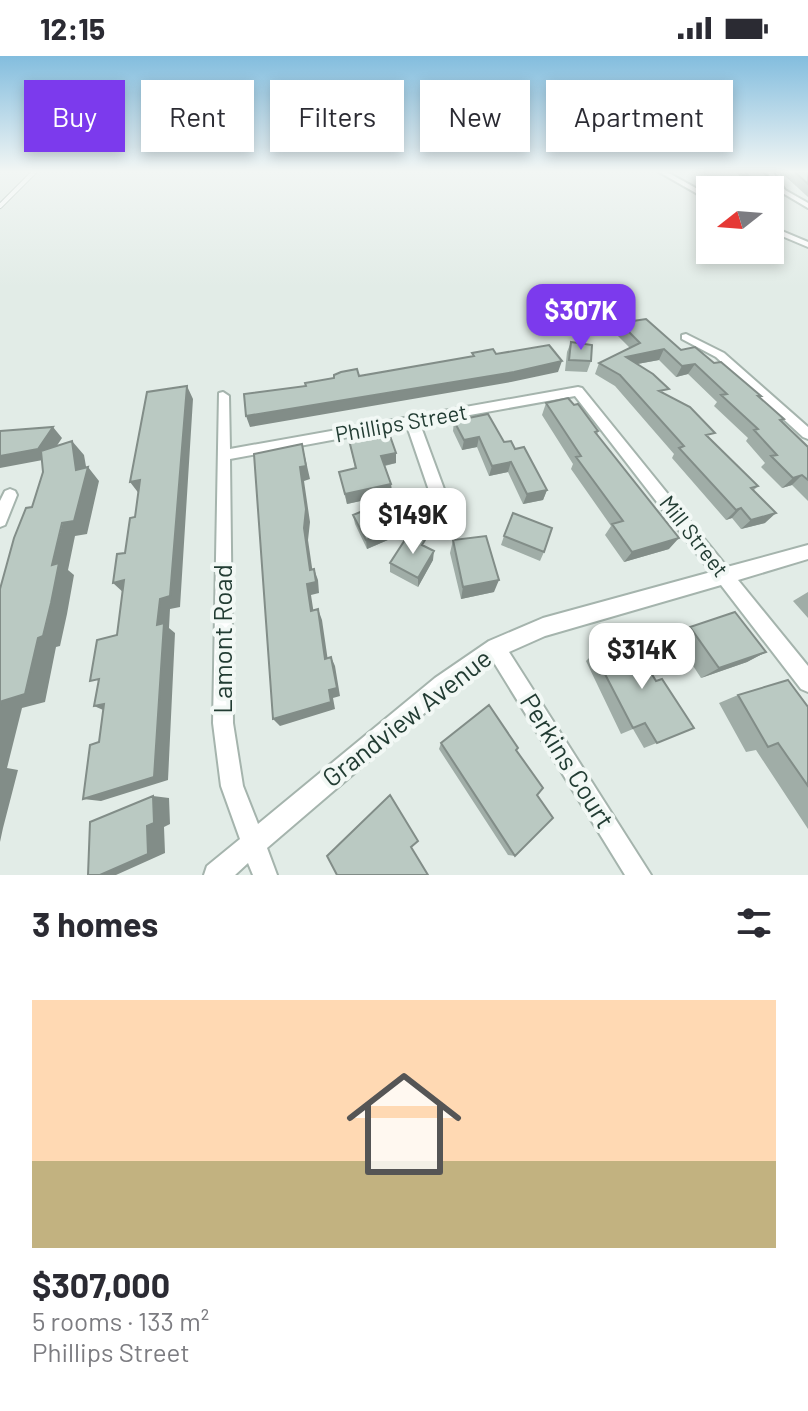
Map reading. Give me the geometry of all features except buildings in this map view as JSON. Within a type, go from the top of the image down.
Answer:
[{"type":"street","points":[[784,234],[808,245]]},
{"type":"street","points":[[686,337],[720,355],[808,434]]},
{"type":"street","name":"Phillips Street","points":[[224,455],[578,391]]},
{"type":"street","name":"Mill Street","points":[[578,391],[808,682]]},
{"type":"street","name":"Lamont Road","points":[[223,396],[223,723],[232,786],[265,875]]},
{"type":"street","points":[[412,421],[443,508]]},
{"type":"street","points":[[0,520],[5,496]]},
{"type":"street","name":"Grandview Avenue","points":[[216,875],[442,685],[496,648],[543,627],[808,552]]},
{"type":"street","name":"Perkins Court","points":[[496,648],[639,875]]}]
